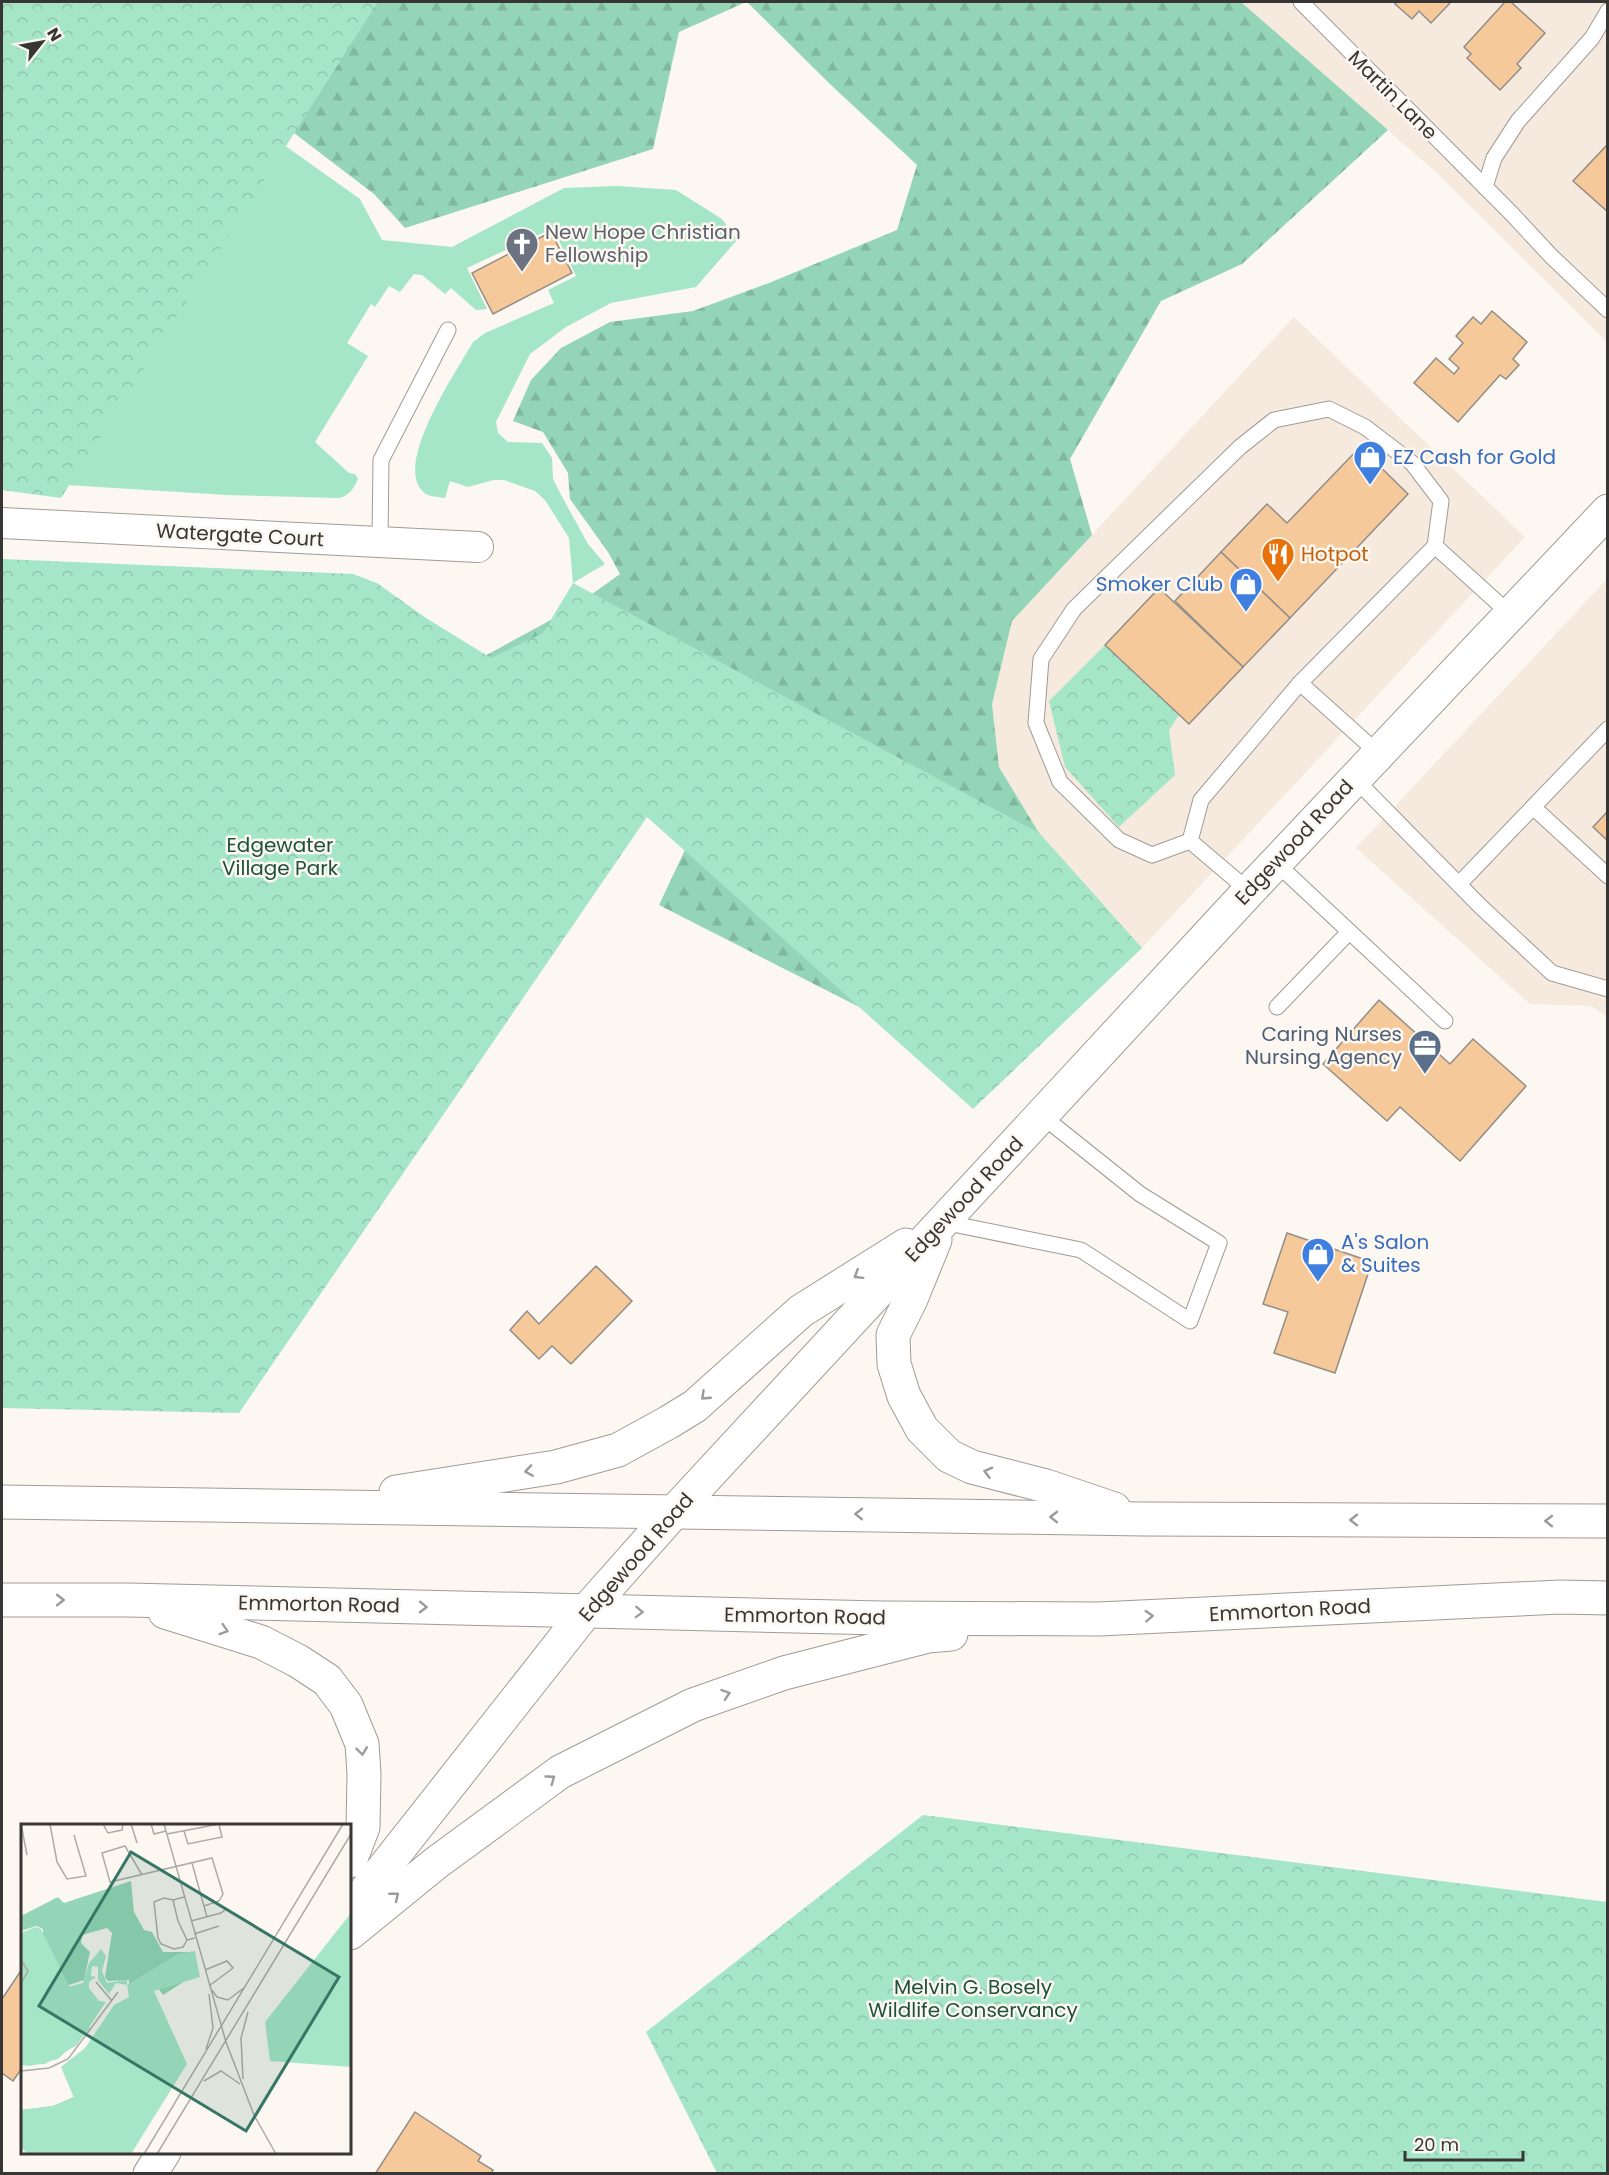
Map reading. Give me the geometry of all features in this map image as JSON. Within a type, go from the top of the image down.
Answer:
[{"type":"main road","name":"Edgewood Road","points":[[351,1910],[587,1610],[674,1512],[1275,862],[1608,511]]},
{"type":"main road","points":[[305,1507],[556,1467],[618,1450],[695,1406],[801,1311],[943,1222]]},
{"type":"main road","points":[[943,1222],[911,1299],[893,1335],[894,1364],[904,1396],[922,1429],[949,1456],[972,1467],[1046,1486],[1144,1519]]},
{"type":"main road","points":[[2,1502],[1144,1519],[1608,1521]]},
{"type":"main road","name":"Emmorton Road","points":[[2,1600],[129,1600],[881,1618],[1099,1618],[1560,1597],[1608,1598]]},
{"type":"main road","points":[[129,1600],[261,1642],[298,1661],[327,1680],[346,1705],[362,1744],[363,1827],[351,1858]]},
{"type":"main road","points":[[351,1932],[436,1863],[560,1772],[693,1705],[784,1673],[928,1636],[1099,1618]]},
{"type":"main road","points":[[150,2174],[163,2154]]},
{"type":"street","name":"Watergate Court","points":[[2,523],[478,547]]},
{"type":"lane","name":"Martin Lane","points":[[1301,2],[1551,256],[1608,310]]},
{"type":"lane","points":[[1485,187],[1494,158],[1518,121],[1592,38],[1608,11]]},
{"type":"lane","points":[[380,541],[381,460],[448,330]]},
{"type":"lane","points":[[1329,409],[1365,427],[1412,463],[1441,501],[1435,546],[1300,683],[1201,800],[1190,841],[1152,855],[1119,840],[1060,782],[1036,723],[1041,659],[1074,609],[1240,447],[1274,420],[1329,409]]},
{"type":"lane","points":[[1435,546],[1510,614]]},
{"type":"lane","points":[[1300,683],[1378,753]]},
{"type":"lane","points":[[1459,884],[1608,729]]},
{"type":"lane","points":[[1354,778],[1459,884],[1552,973],[1608,989]]},
{"type":"lane","points":[[1533,807],[1608,876]]},
{"type":"lane","points":[[1190,841],[1249,891]]},
{"type":"lane","points":[[1275,862],[1445,1022]]},
{"type":"lane","points":[[1277,1007],[1349,932]]},
{"type":"lane","points":[[943,1222],[1081,1250],[1190,1321],[1219,1243],[1140,1194],[1041,1115]]},
{"type":"shaded area","points":[[1241,2],[1607,2],[1607,342],[1438,174]]},
{"type":"shaded area","points":[[1294,317],[1525,537],[1142,948],[1039,833],[999,767],[992,704],[1012,621]]},
{"type":"shaded area","points":[[1607,579],[1607,1016],[1591,1006],[1530,1004],[1356,848]]},
{"type":"green space","points":[[2,2],[378,2],[61,498],[2,490]]},
{"type":"green space","points":[[25,2],[746,2],[679,32],[653,149],[405,228],[374,194],[277,120]]},
{"type":"green space","points":[[747,2],[1241,2],[1388,130],[1242,264],[1161,301],[1070,459],[1092,535],[1012,621],[992,704],[999,767],[1039,833],[1107,909],[971,1064],[659,905],[693,833],[631,803],[461,669],[571,609],[620,574],[608,552],[570,499],[568,473],[543,432],[513,421],[531,380],[561,348],[610,322],[693,311],[769,283],[897,230],[917,165]]},
{"type":"green space","points":[[2,69],[277,140],[360,199],[382,240],[452,247],[564,188],[617,186],[676,190],[722,219],[737,240],[696,287],[611,303],[566,327],[530,354],[496,422],[498,433],[508,442],[542,443],[552,458],[553,479],[560,493],[588,544],[605,564],[573,583],[569,538],[545,500],[535,491],[504,480],[494,480],[468,487],[450,481],[445,498],[426,494],[417,482],[416,464],[430,419],[473,342],[485,333],[554,303],[548,290],[576,276],[553,228],[467,268],[487,309],[476,310],[451,288],[445,294],[422,275],[414,274],[400,292],[389,286],[375,307],[371,304],[347,343],[368,356],[315,442],[349,473],[355,474],[358,479],[351,491],[343,497],[227,495],[2,481]]},
{"type":"green space","name":"Edgewater Village Park","points":[[2,559],[353,574],[377,583],[426,618],[491,658],[543,633],[573,583],[1039,833],[1142,948],[973,1109],[647,817],[239,1413],[2,1408]]},
{"type":"green space","points":[[1105,645],[1179,715],[1169,730],[1175,775],[1119,827],[1065,767],[1049,701]]},
{"type":"green space","name":"Melvin G. Bosely Wildlife Conservancy","points":[[923,1815],[1607,1902],[1607,2173],[717,2173],[646,2032]]},
{"type":"building","points":[[1397,2],[1451,2],[1431,23],[1419,11],[1412,19],[1395,4]]},
{"type":"building","points":[[1505,2],[1511,2],[1545,33],[1517,64],[1521,68],[1500,90],[1467,58],[1471,54],[1464,47]]},
{"type":"building","points":[[1608,144],[1608,212],[1573,181]]},
{"type":"building","name":"New Hope Christian Fellowship","points":[[551,232],[572,273],[493,314],[472,273]]},
{"type":"building","points":[[1492,311],[1527,342],[1513,359],[1519,365],[1506,379],[1500,375],[1458,422],[1414,383],[1436,358],[1454,374],[1459,368],[1449,359],[1463,343],[1456,336],[1473,317],[1481,324]]},
{"type":"building","points":[[1360,447],[1408,494],[1290,618],[1221,552],[1267,504],[1287,523]]},
{"type":"building","points":[[1221,552],[1290,618],[1243,667],[1175,601]]},
{"type":"building","points":[[1159,588],[1243,667],[1189,724],[1105,645]]},
{"type":"building","points":[[1608,811],[1608,841],[1593,827]]},
{"type":"building","name":"Caring Nurses Nursing Agency","points":[[1379,1000],[1450,1064],[1473,1039],[1526,1086],[1460,1161],[1400,1107],[1387,1121],[1323,1064]]},
{"type":"building","name":"A's Salon & Suites","points":[[1287,1233],[1372,1262],[1335,1373],[1274,1353],[1288,1312],[1263,1304]]},
{"type":"building","points":[[596,1266],[632,1301],[571,1364],[552,1346],[539,1359],[510,1330],[527,1311],[539,1324]]},
{"type":"building","points":[[21,1970],[21,2069],[13,2081],[2,2073],[2,1999]]},
{"type":"building","points":[[415,2112],[481,2156],[478,2161],[493,2170],[491,2174],[375,2174]]},
{"type":"place","name":"New Hope Christian Fellowship","points":[[522,273]]},
{"type":"place","name":"EZ Cash for Gold","points":[[1370,486]]},
{"type":"place","name":"Hotpot","points":[[1278,583]]},
{"type":"place","name":"Smoker Club","points":[[1246,613]]},
{"type":"place","name":"Caring Nurses Nursing Agency","points":[[1425,1075]]},
{"type":"place","name":"A's Salon & Suites","points":[[1318,1283]]}]
